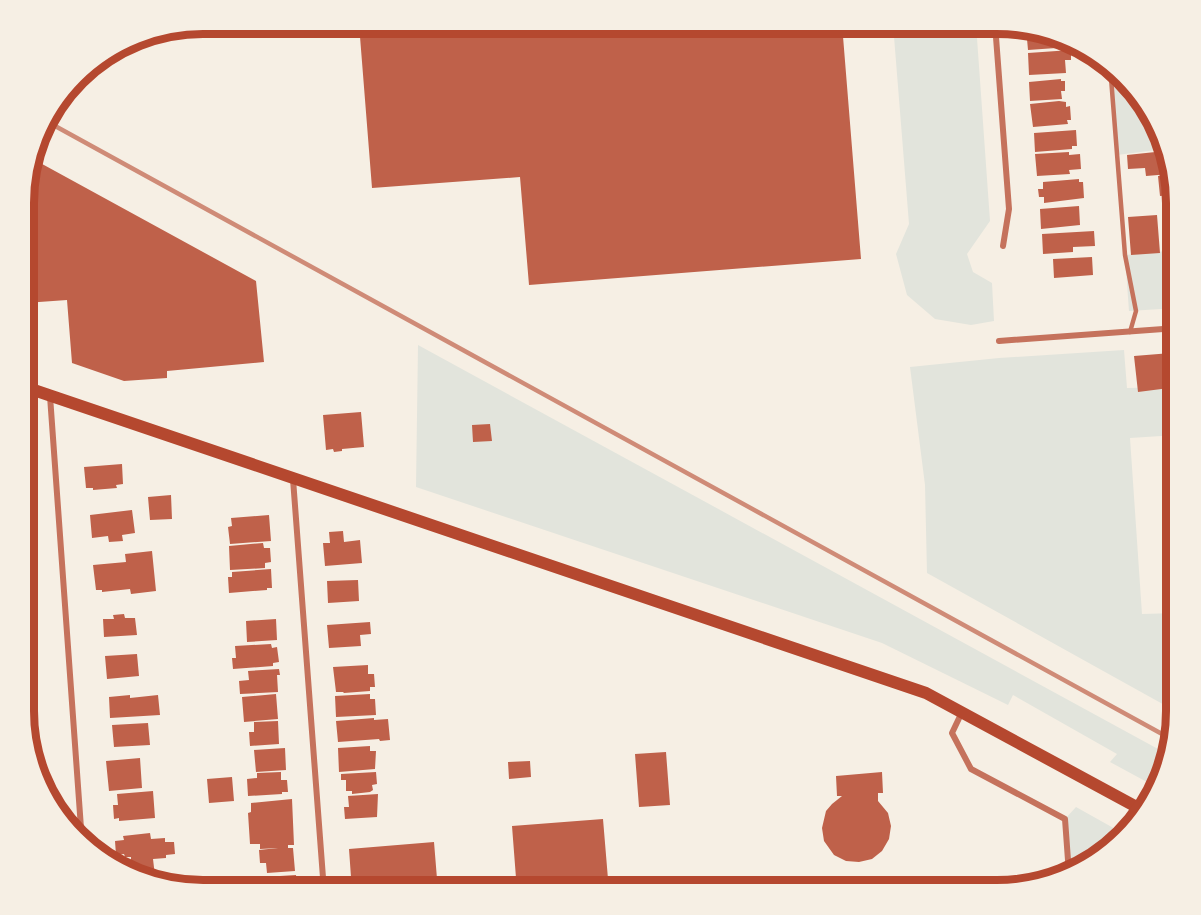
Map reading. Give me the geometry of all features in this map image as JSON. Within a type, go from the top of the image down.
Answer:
[{"type":"main road","points":[[34,390],[926,693],[1137,807]]},
{"type":"street","points":[[995,35],[1009,209],[1003,246]]},
{"type":"street","points":[[999,341],[1166,329]]},
{"type":"street","points":[[50,396],[81,828]]},
{"type":"street","points":[[292,479],[323,880]]},
{"type":"street","points":[[962,712],[952,734],[971,770],[1065,819],[1068,865]]},
{"type":"lane","points":[[1111,78],[1125,255],[1136,311],[1130,332]]},
{"type":"shaded area","points":[[894,35],[977,35],[990,221],[967,254],[973,272],[992,283],[994,321],[971,325],[935,319],[907,295],[896,254],[909,224]]},
{"type":"shaded area","points":[[1111,78],[1138,110],[1158,150],[1117,155]]},
{"type":"shaded area","points":[[1166,251],[1166,309],[1129,311],[1125,255]]},
{"type":"shaded area","points":[[418,345],[1161,751],[1158,766],[1150,784],[1110,762],[1117,754],[1013,695],[1008,705],[882,643],[416,487]]},
{"type":"shaded area","points":[[1124,350],[1127,388],[1166,387],[1166,436],[1130,438],[1142,614],[1166,613],[1166,706],[927,573],[925,485],[910,367],[999,358]]},
{"type":"shaded area","points":[[1076,807],[1118,830],[1100,846],[1068,865],[1065,819]]},
{"type":"building","points":[[360,35],[843,35],[861,259],[529,285],[520,177],[372,188]]},
{"type":"building","points":[[1027,37],[1063,48],[1028,50]]},
{"type":"building","points":[[1068,50],[1071,52],[1071,60],[1065,60],[1066,73],[1029,75],[1028,53]]},
{"type":"building","points":[[1061,79],[1065,81],[1065,91],[1061,91],[1062,99],[1030,101],[1029,82]]},
{"type":"building","points":[[1066,102],[1066,107],[1070,106],[1071,120],[1067,120],[1068,124],[1033,127],[1030,104]]},
{"type":"building","points":[[1076,130],[1077,146],[1072,146],[1072,149],[1035,152],[1034,133]]},
{"type":"building","points":[[1069,152],[1069,155],[1080,154],[1081,169],[1069,170],[1070,174],[1037,176],[1035,154]]},
{"type":"building","points":[[1159,152],[1164,175],[1146,176],[1145,168],[1128,169],[1127,155]]},
{"type":"building","points":[[40,163],[256,281],[264,362],[167,371],[167,378],[124,381],[72,363],[67,300],[34,302],[34,204]]},
{"type":"building","points":[[1158,176],[1164,176],[1166,196],[1160,196]]},
{"type":"building","points":[[1079,179],[1079,182],[1083,182],[1084,198],[1044,203],[1044,197],[1039,197],[1038,189],[1043,189],[1043,182]]},
{"type":"building","points":[[1079,206],[1080,225],[1041,229],[1040,209]]},
{"type":"building","points":[[1157,215],[1160,253],[1131,255],[1128,217]]},
{"type":"building","points":[[1094,231],[1095,246],[1073,247],[1073,252],[1043,254],[1042,234]]},
{"type":"building","points":[[1092,257],[1093,275],[1054,278],[1053,259]]},
{"type":"building","points":[[1166,353],[1166,388],[1138,392],[1134,356]]},
{"type":"building","points":[[361,412],[364,447],[334,452],[333,449],[326,450],[323,415]]},
{"type":"building","points":[[490,424],[492,441],[473,442],[472,425]]},
{"type":"building","points":[[122,464],[123,484],[116,485],[117,488],[93,490],[93,488],[86,488],[84,467]]},
{"type":"building","points":[[171,495],[172,519],[150,520],[148,497]]},
{"type":"building","points":[[132,510],[135,533],[122,535],[123,541],[109,542],[108,536],[92,538],[90,515]]},
{"type":"building","points":[[269,515],[271,541],[230,544],[228,527],[232,526],[231,518]]},
{"type":"building","points":[[343,531],[344,542],[360,540],[362,563],[325,566],[323,543],[330,543],[329,532]]},
{"type":"building","points":[[263,543],[264,548],[270,548],[271,562],[265,563],[265,568],[230,570],[229,546]]},
{"type":"building","points":[[152,551],[156,591],[131,594],[130,589],[102,592],[102,590],[96,590],[93,565],[126,562],[125,554]]},
{"type":"building","points":[[271,569],[272,588],[229,593],[228,577],[232,577],[232,572]]},
{"type":"building","points":[[358,580],[359,601],[328,603],[327,581]]},
{"type":"building","points":[[124,614],[125,618],[135,618],[137,635],[104,637],[103,619],[114,619],[113,615]]},
{"type":"building","points":[[276,619],[277,640],[247,642],[246,621]]},
{"type":"building","points":[[370,622],[371,634],[360,635],[361,646],[329,648],[327,625]]},
{"type":"building","points":[[271,644],[272,648],[277,647],[279,662],[273,663],[273,666],[233,669],[232,658],[236,658],[235,646]]},
{"type":"building","points":[[137,654],[139,676],[107,679],[105,656]]},
{"type":"building","points":[[368,665],[368,674],[374,674],[375,687],[370,687],[370,691],[336,692],[333,667]]},
{"type":"building","points":[[279,669],[278,692],[240,694],[239,681],[249,680],[248,671]]},
{"type":"building","points":[[276,694],[278,719],[244,722],[242,697]]},
{"type":"building","points":[[370,694],[370,699],[375,699],[376,715],[336,717],[335,696]]},
{"type":"building","points":[[130,695],[130,698],[158,695],[160,715],[110,718],[109,697]]},
{"type":"building","points":[[374,718],[374,720],[388,719],[390,740],[338,742],[336,721]]},
{"type":"building","points":[[278,721],[279,744],[250,746],[249,732],[254,732],[254,722]]},
{"type":"building","points":[[148,723],[150,745],[114,747],[112,725]]},
{"type":"building","points":[[370,746],[370,751],[376,751],[375,769],[339,772],[338,748]]},
{"type":"building","points":[[285,748],[286,770],[256,772],[254,750]]},
{"type":"building","points":[[666,752],[670,805],[639,807],[635,754]]},
{"type":"building","points":[[140,758],[142,788],[109,791],[106,761]]},
{"type":"building","points":[[530,761],[531,777],[509,779],[508,762]]},
{"type":"building","points":[[281,772],[281,780],[287,780],[288,792],[248,796],[247,779],[257,778],[257,773]]},
{"type":"building","points":[[376,772],[377,784],[372,785],[373,790],[370,792],[352,794],[352,791],[346,791],[346,780],[341,780],[341,774]]},
{"type":"building","points":[[882,772],[883,793],[878,793],[878,801],[888,813],[891,826],[889,839],[882,851],[872,859],[859,862],[846,861],[834,855],[824,841],[822,828],[826,811],[842,796],[837,796],[836,776]]},
{"type":"building","points":[[232,777],[234,801],[209,803],[207,779]]},
{"type":"building","points":[[153,791],[155,818],[119,821],[119,818],[114,819],[113,805],[118,805],[117,794]]},
{"type":"building","points":[[378,794],[377,817],[345,819],[344,807],[349,807],[348,796]]},
{"type":"building","points":[[292,799],[294,845],[288,845],[288,848],[293,848],[295,871],[267,873],[266,863],[260,863],[259,850],[278,848],[260,849],[260,844],[250,844],[248,813],[251,812],[251,803]]},
{"type":"building","points":[[603,819],[608,880],[516,880],[512,826]]},
{"type":"building","points":[[150,833],[151,839],[165,838],[165,842],[174,842],[175,854],[166,855],[166,858],[153,859],[155,873],[149,872],[125,861],[131,860],[131,857],[125,857],[124,854],[116,855],[115,841],[124,840],[123,836]]},
{"type":"building","points":[[434,842],[437,880],[351,880],[349,849]]},
{"type":"building","points":[[296,875],[296,880],[261,880],[264,877]]},
{"type":"railway","points":[[54,125],[1164,735]]}]
